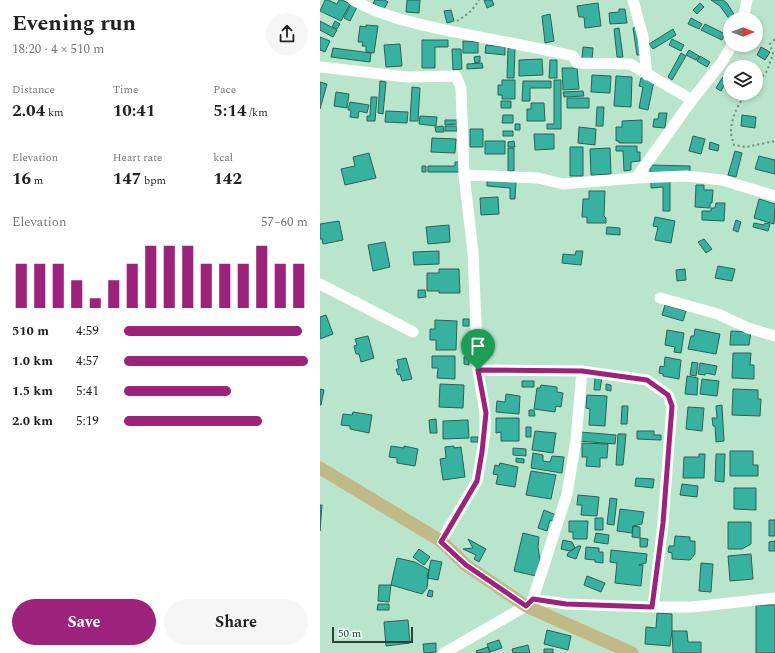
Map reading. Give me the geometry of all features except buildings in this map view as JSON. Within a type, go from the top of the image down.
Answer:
[{"type":"main road","points":[[320,468],[441,542],[466,565],[530,602],[632,653]]},
{"type":"street","points":[[353,0],[391,17],[445,30],[573,56],[577,63],[630,64],[692,100]]},
{"type":"street","points":[[633,0],[643,37],[648,74]]},
{"type":"street","points":[[744,12],[747,0]]},
{"type":"street","points":[[636,178],[728,52]]},
{"type":"street","points":[[320,67],[407,77],[456,76],[461,88],[464,175],[473,252],[478,370],[486,413],[477,481],[441,542]]},
{"type":"street","points":[[464,175],[538,178],[563,184],[636,178],[686,176],[722,180],[775,196]]},
{"type":"street","points":[[320,284],[413,332]]},
{"type":"street","points":[[660,298],[718,314],[748,328],[775,336]]},
{"type":"street","points":[[478,370],[582,371],[647,380],[668,395],[672,406],[663,523],[652,607]]},
{"type":"street","points":[[530,602],[567,494],[576,440],[582,371]]},
{"type":"street","points":[[444,653],[530,602],[652,607],[692,607],[775,598]]},
{"type":"path","points":[[445,30],[462,19],[471,11],[479,0]]},
{"type":"path","points":[[763,76],[768,71],[773,54],[770,44],[775,39]]},
{"type":"path","points":[[743,100],[733,119],[731,134],[734,145],[746,147],[775,141]]},
{"type":"route","points":[[478,370],[582,371],[647,380],[668,395],[672,406],[663,523],[652,607],[566,604],[533,599],[526,606],[466,565],[441,542],[477,481],[485,432],[486,413],[478,370]]}]
